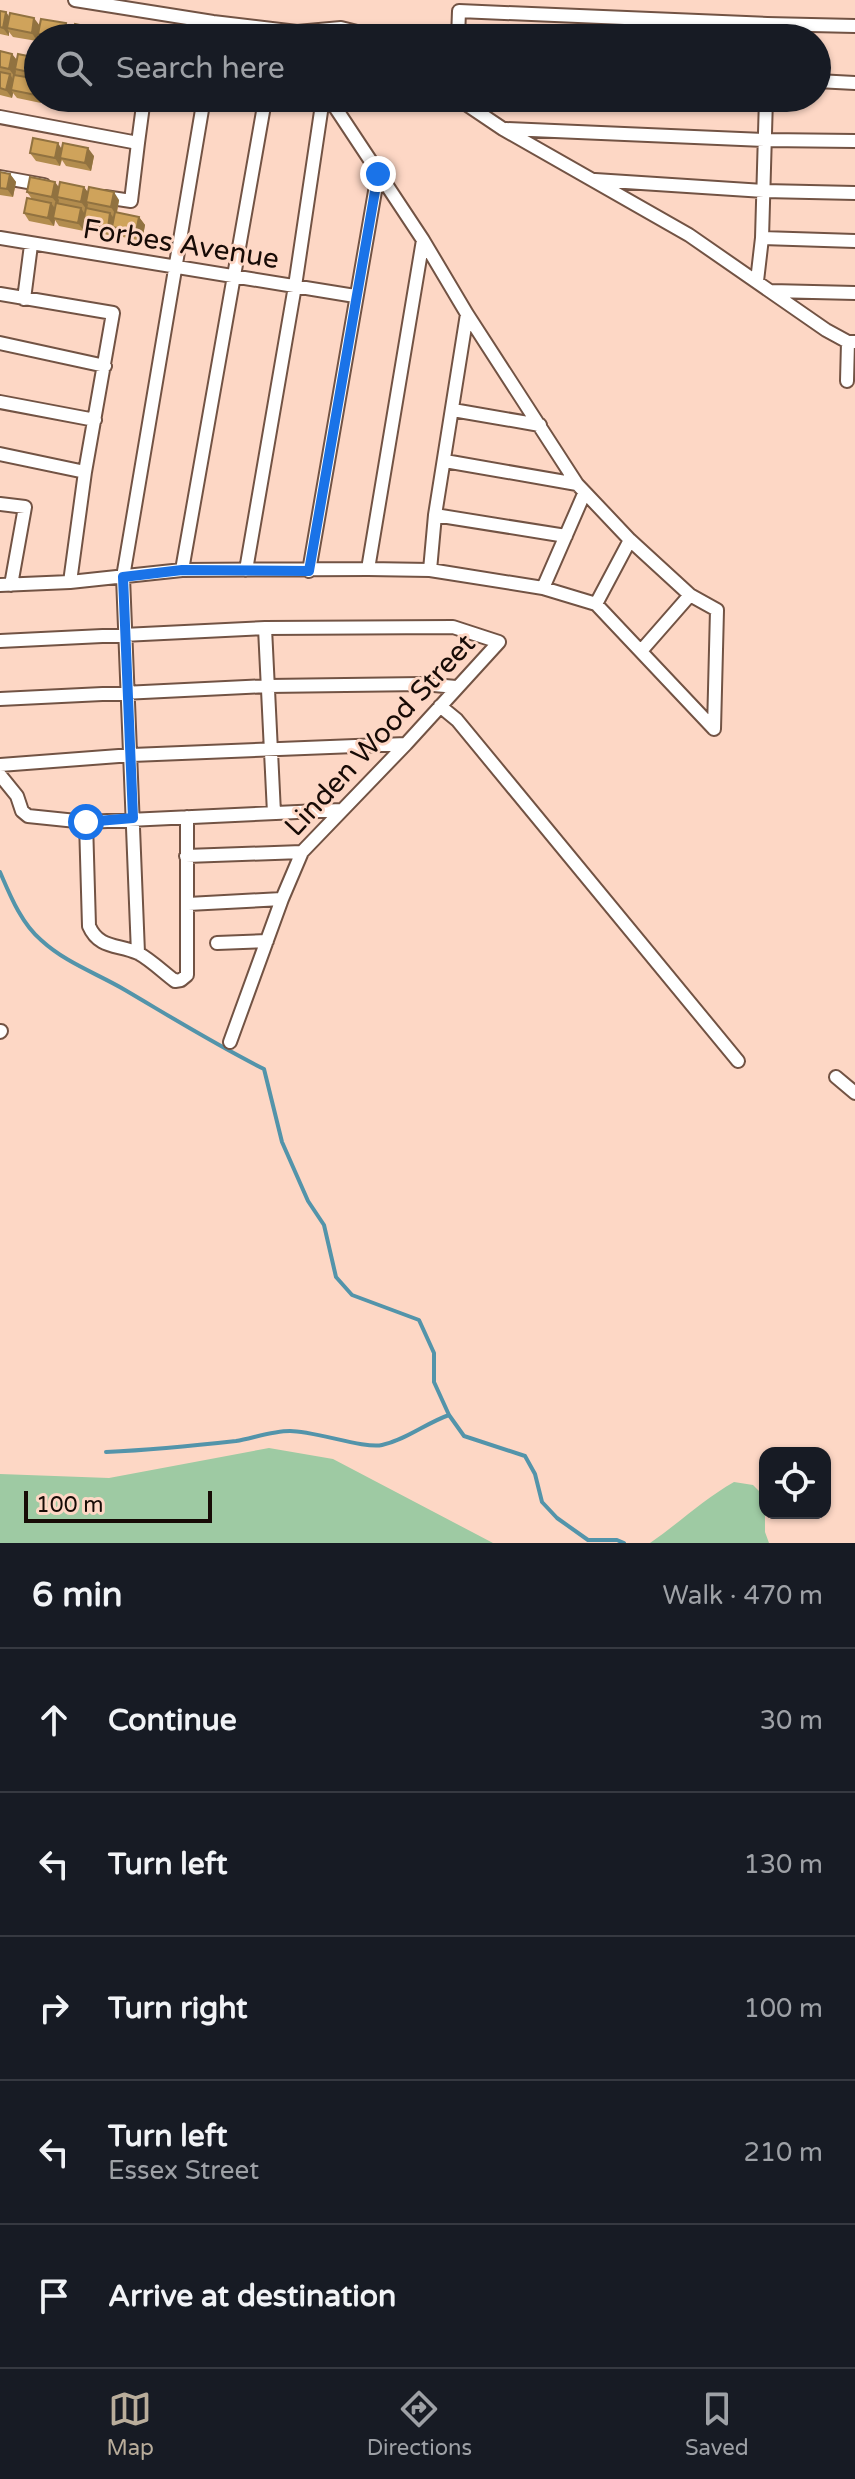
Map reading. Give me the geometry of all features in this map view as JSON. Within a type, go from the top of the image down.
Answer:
[{"type":"street","points":[[75,0],[226,24]]},
{"type":"street","points":[[459,24],[459,11],[659,24]]},
{"type":"street","points":[[831,27],[855,26]]},
{"type":"street","points":[[831,82],[855,83]]},
{"type":"street","points":[[87,193],[131,201],[142,112]]},
{"type":"street","points":[[138,953],[123,577],[202,112]]},
{"type":"street","points":[[182,570],[263,112]]},
{"type":"street","points":[[246,570],[295,286],[321,112]]},
{"type":"street","points":[[0,504],[25,507],[6,585],[70,582],[182,570],[430,570],[543,588],[596,604],[714,729],[717,610],[690,595],[580,489],[338,112]]},
{"type":"street","points":[[478,112],[589,180],[689,235],[826,330],[852,342],[847,381]]},
{"type":"street","points":[[757,281],[762,238],[766,112]]},
{"type":"street","points":[[0,117],[138,143]]},
{"type":"street","points":[[503,129],[855,141]]},
{"type":"street","points":[[309,571],[378,174]]},
{"type":"street","points":[[0,177],[58,188]]},
{"type":"street","points":[[589,180],[764,191],[855,193]]},
{"type":"street","name":"Forbes Avenue","points":[[0,238],[355,296]]},
{"type":"street","points":[[762,238],[855,241]]},
{"type":"street","points":[[368,569],[423,240]]},
{"type":"street","points":[[24,299],[31,245]]},
{"type":"street","points":[[771,291],[855,293]]},
{"type":"street","points":[[0,294],[113,313],[85,472],[70,582]]},
{"type":"street","points":[[430,570],[435,515],[467,314]]},
{"type":"street","points":[[0,343],[105,366]]},
{"type":"street","points":[[0,402],[95,420]]},
{"type":"street","points":[[453,410],[540,425]]},
{"type":"street","points":[[0,454],[85,472]]},
{"type":"street","points":[[445,461],[580,489]]},
{"type":"street","points":[[543,588],[566,536],[580,489]]},
{"type":"street","points":[[435,515],[566,536]]},
{"type":"street","points":[[596,604],[630,540]]},
{"type":"street","points":[[641,651],[690,595]]},
{"type":"street","name":"Linden Wood Street","points":[[230,1042],[302,852],[499,642],[453,627],[265,628]]},
{"type":"street","points":[[0,641],[265,628],[274,813]]},
{"type":"street","points":[[0,699],[268,686],[423,684],[456,687]]},
{"type":"street","points":[[440,706],[457,720],[738,1061]]},
{"type":"street","points":[[0,765],[132,755],[406,744]]},
{"type":"street","points":[[0,775],[28,816],[86,822],[341,810]]},
{"type":"street","points":[[86,822],[89,926],[94,936],[101,943],[138,953],[175,981],[187,975],[187,817]]},
{"type":"street","points":[[186,856],[302,852]]},
{"type":"street","points":[[188,904],[282,899]]},
{"type":"street","points":[[217,943],[267,941]]},
{"type":"street","points":[[836,1077],[855,1093]]},
{"type":"green space","points":[[269,1448],[333,1459],[493,1543],[0,1543],[0,1474],[109,1478]]},
{"type":"green space","points":[[734,1482],[753,1485],[759,1491],[759,1519],[765,1519],[769,1543],[650,1543]]},
{"type":"building","points":[[0,11],[6,12],[3,28],[0,27]]},
{"type":"building","points":[[10,13],[34,18],[33,24],[24,24],[24,31],[7,28]]},
{"type":"building","points":[[41,19],[66,23],[66,24],[40,24]]},
{"type":"building","points":[[0,51],[12,54],[9,69],[0,67]]},
{"type":"building","points":[[18,54],[24,55],[24,71],[15,69]]},
{"type":"building","points":[[0,72],[10,74],[6,90],[0,88]]},
{"type":"building","points":[[14,75],[24,77],[24,93],[11,90]]},
{"type":"building","points":[[33,138],[58,143],[55,158],[30,153]]},
{"type":"building","points":[[63,143],[88,148],[85,163],[60,158]]},
{"type":"building","points":[[0,172],[10,174],[7,189],[0,188]]},
{"type":"building","points":[[30,177],[55,182],[52,197],[27,192]]},
{"type":"building","points":[[60,182],[84,187],[81,202],[57,197]]},
{"type":"building","points":[[89,187],[114,192],[111,207],[86,202]]},
{"type":"building","points":[[27,198],[51,203],[48,218],[24,213]]},
{"type":"building","points":[[56,203],[81,208],[78,223],[53,218]]},
{"type":"building","points":[[86,208],[110,213],[108,228],[83,223]]},
{"type":"building","points":[[115,212],[139,217],[136,232],[112,227]]},
{"type":"waterway","points":[[0,872],[22,917],[51,948],[264,1069],[282,1142],[308,1201],[324,1225],[336,1277],[352,1295],[419,1320],[434,1353],[434,1382],[449,1415],[464,1436],[525,1456],[535,1474],[542,1502],[557,1518],[588,1540],[617,1540],[624,1543]]},
{"type":"waterway","points":[[106,1452],[236,1441],[290,1431],[374,1446],[399,1439],[449,1415]]},
{"type":"route","points":[[86,822],[133,818],[123,577],[182,570],[309,571],[378,174]]}]
